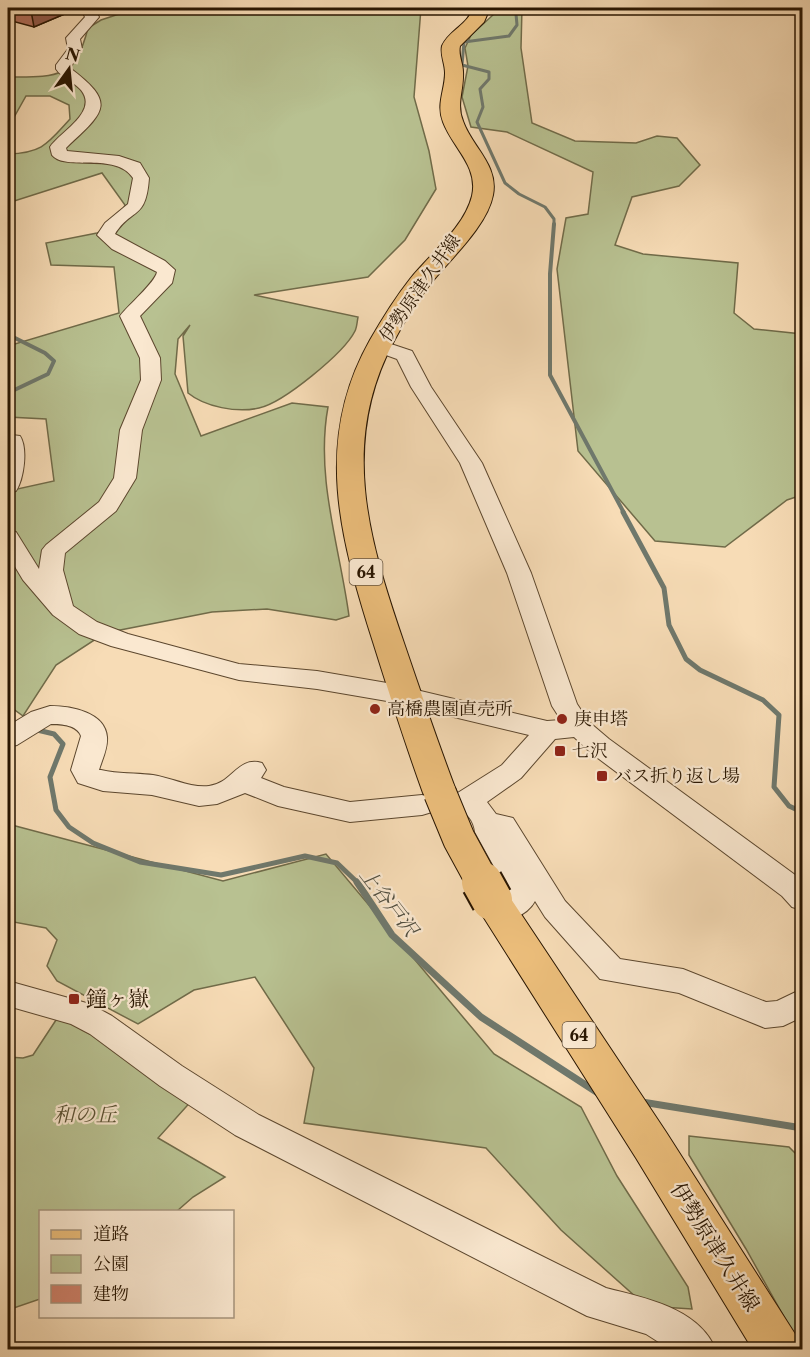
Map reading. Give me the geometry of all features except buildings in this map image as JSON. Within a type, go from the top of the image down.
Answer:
[{"type":"main road","name":"伊勢原津久井線","points":[[449,799],[406,698],[358,548],[348,493],[352,416],[368,369],[397,315],[420,282],[453,243],[482,198],[482,174],[450,114],[448,97],[455,76],[450,49],[453,42],[475,23],[481,8]]},
{"type":"main road","name":"64","points":[[449,799],[459,838],[499,912]]},
{"type":"main road","name":"伊勢原津久井線","points":[[499,912],[651,1145],[779,1350]]},
{"type":"street","points":[[62,610],[51,570],[54,550],[108,507],[125,478],[131,430],[150,380],[150,358],[130,316],[165,279],[166,270],[153,260],[111,242],[106,235],[110,226],[134,207],[137,200],[141,178],[134,167],[113,159],[60,155],[58,147],[88,118],[94,107],[90,92],[63,69],[63,65],[75,49],[73,38],[92,17],[89,10],[82,8]]},
{"type":"street","points":[[379,346],[405,355],[421,387],[471,464],[519,573],[565,706],[580,728],[600,746],[792,888],[802,899]]},
{"type":"street","points":[[8,486],[12,467],[12,441]]},
{"type":"street","points":[[8,537],[31,575],[62,610],[88,628],[120,640],[219,668],[260,675],[317,680],[387,692],[547,730],[580,728]]},
{"type":"street","points":[[8,738],[47,714],[81,719],[89,724],[94,734],[94,745],[85,770],[88,776],[96,779],[154,785],[205,797],[215,796],[248,776],[278,796],[350,812],[482,793],[512,773],[531,753],[547,730]]},
{"type":"street","points":[[449,799],[488,823],[503,825],[555,909],[611,970],[684,981],[765,1015],[783,1013],[802,1002]]},
{"type":"street","points":[[488,823],[489,832],[523,892],[521,900],[499,912]]},
{"type":"street","points":[[8,982],[26,985],[47,1003]]},
{"type":"street","points":[[8,994],[79,1013],[101,1025],[171,1076],[247,1125],[600,1305],[656,1318],[684,1335],[698,1350]]},
{"type":"green space","points":[[137,8],[421,8],[414,97],[429,151],[436,189],[405,240],[368,277],[254,295],[358,317],[355,331],[339,352],[283,397],[259,408],[241,410],[222,408],[195,398],[188,393],[183,336],[190,325],[178,339],[175,374],[201,436],[292,403],[328,407],[325,433],[327,486],[349,616],[336,620],[267,609],[212,612],[105,633],[56,665],[23,716],[8,705],[8,491],[54,481],[46,419],[8,417],[8,346],[119,313],[114,267],[51,265],[46,243],[97,233],[116,226],[125,205],[102,173],[8,203],[8,154],[37,149],[70,119],[69,105],[50,96],[26,96],[8,128],[8,77],[38,77],[61,72],[77,58],[88,28],[101,20]]},
{"type":"green space","points":[[494,8],[522,8],[521,48],[532,123],[575,141],[636,143],[657,136],[677,138],[700,165],[679,186],[632,197],[615,245],[643,254],[738,263],[734,313],[754,329],[802,334],[802,495],[787,500],[725,547],[655,541],[578,451],[557,269],[566,218],[588,214],[593,172],[507,132],[471,127],[462,97],[468,66],[465,48],[471,35],[493,15]]},
{"type":"green space","points":[[8,824],[223,881],[326,854],[494,1054],[581,1107],[617,1176],[688,1287],[692,1309],[646,1306],[561,1230],[486,1148],[304,1123],[314,1068],[255,977],[194,990],[138,1024],[57,981],[47,966],[57,940],[46,928],[8,921]]},
{"type":"green space","name":"和の丘","points":[[58,1017],[76,1023],[195,1097],[158,1138],[225,1177],[193,1197],[178,1210],[39,1210],[39,1299],[8,1310],[8,1057],[23,1058],[33,1055]]},
{"type":"green space","points":[[689,1136],[789,1147],[802,1160],[802,1349],[746,1249],[689,1155]]},
{"type":"waterway","points":[[510,8],[516,14],[517,25],[509,36],[464,42],[462,65],[489,72],[489,79],[480,89],[483,107],[477,122],[505,183],[519,194],[545,207],[554,219],[554,224]]},
{"type":"waterway","points":[[554,224],[550,274],[550,375],[624,513]]},
{"type":"waterway","name":"上谷戸沢","points":[[8,301],[11,336],[45,353],[54,361],[48,374],[8,393]]},
{"type":"waterway","points":[[623,512],[664,588],[669,625],[686,659],[700,670],[763,700],[779,715],[774,787],[789,806],[802,812]]},
{"type":"waterway","name":"上谷戸沢","points":[[33,729],[54,734],[63,744],[50,777],[56,810],[69,827],[93,843],[140,862],[221,875],[305,856],[337,863],[357,882]]},
{"type":"waterway","name":"上谷戸沢","points":[[357,882],[392,935],[481,1017],[598,1093]]},
{"type":"waterway","name":"上谷戸沢","points":[[642,1102],[802,1128]]},
{"type":"place","name":"高橋農園直売所","points":[[375,709]]},
{"type":"place","name":"庚申塔","points":[[562,719]]},
{"type":"place","name":"七沢","points":[[560,751]]},
{"type":"place","name":"バス折り返し場","points":[[602,776]]},
{"type":"place","name":"鐘ヶ嶽","points":[[74,999]]}]
